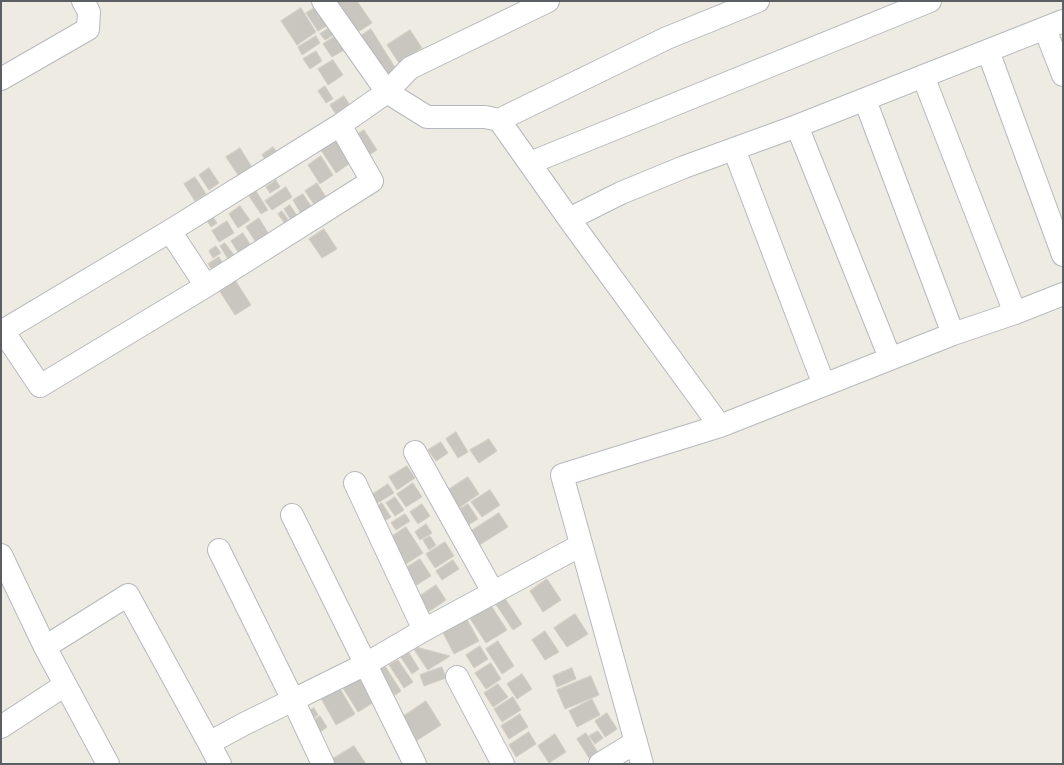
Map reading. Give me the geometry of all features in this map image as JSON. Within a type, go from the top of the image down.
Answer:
[{"type":"street","points":[[1,79],[88,29],[89,12],[83,1]]},
{"type":"street","points":[[323,1],[387,92],[427,117],[485,117],[499,120],[667,38],[758,1]]},
{"type":"street","points":[[340,125],[372,181],[206,286],[40,386],[2,332],[170,231],[340,125],[387,92],[410,68],[548,1]]},
{"type":"street","points":[[530,163],[930,1]]},
{"type":"street","points":[[569,219],[621,193],[684,167],[865,100],[1054,25],[1063,75]]},
{"type":"street","points":[[988,51],[1063,255]]},
{"type":"street","points":[[923,76],[1015,313]]},
{"type":"street","points":[[865,100],[953,334]]},
{"type":"street","points":[[499,120],[569,219],[720,426]]},
{"type":"street","points":[[797,126],[890,358]]},
{"type":"street","points":[[734,149],[824,385]]},
{"type":"street","points":[[170,231],[206,286]]},
{"type":"street","points":[[642,764],[562,475],[720,426],[890,358],[1063,294]]},
{"type":"street","points":[[415,452],[493,592]]},
{"type":"street","points":[[355,483],[424,630]]},
{"type":"street","points":[[292,515],[415,764]]},
{"type":"street","points":[[209,743],[244,724],[366,664],[424,630],[581,545]]},
{"type":"street","points":[[219,550],[323,764]]},
{"type":"street","points":[[1,555],[45,647],[108,764]]},
{"type":"street","points":[[45,647],[128,595],[220,764]]},
{"type":"street","points":[[457,677],[503,764]]},
{"type":"street","points":[[1,727],[65,684]]},
{"type":"street","points":[[600,764],[636,742]]},
{"type":"building","points":[[330,1],[357,1],[372,23],[353,35]]},
{"type":"building","points":[[318,6],[330,24],[318,31],[306,13]]},
{"type":"building","points":[[301,8],[316,32],[297,45],[281,21]]},
{"type":"building","points":[[334,25],[338,32],[325,40],[320,34]]},
{"type":"building","points":[[371,29],[396,69],[381,79],[356,39]]},
{"type":"building","points":[[410,30],[422,48],[399,63],[387,45]]},
{"type":"building","points":[[340,33],[349,47],[332,57],[323,44]]},
{"type":"building","points":[[316,36],[320,43],[302,55],[298,47]]},
{"type":"building","points":[[316,51],[322,61],[310,69],[303,59]]},
{"type":"building","points":[[333,60],[343,75],[328,85],[318,69]]},
{"type":"building","points":[[325,86],[333,99],[326,103],[318,91]]},
{"type":"building","points":[[344,96],[353,110],[339,119],[330,105]]},
{"type":"building","points":[[364,130],[377,150],[366,157],[353,137]]},
{"type":"building","points":[[339,138],[353,161],[336,173],[321,150]]},
{"type":"building","points":[[273,147],[279,155],[268,163],[262,155]]},
{"type":"building","points":[[240,148],[253,169],[240,178],[226,157]]},
{"type":"building","points":[[321,156],[333,175],[320,184],[308,165]]},
{"type":"building","points":[[209,168],[219,183],[209,190],[199,175]]},
{"type":"building","points":[[195,177],[206,194],[195,201],[184,184]]},
{"type":"building","points":[[276,180],[280,187],[270,193],[266,187]]},
{"type":"building","points":[[317,183],[331,205],[319,212],[305,191]]},
{"type":"building","points":[[286,187],[292,197],[272,210],[265,201]]},
{"type":"building","points":[[256,191],[268,210],[261,214],[249,196]]},
{"type":"building","points":[[303,194],[315,212],[304,219],[293,200]]},
{"type":"building","points":[[290,205],[301,222],[294,225],[284,209]]},
{"type":"building","points":[[240,206],[250,220],[238,228],[229,214]]},
{"type":"building","points":[[282,211],[292,225],[288,228],[278,214]]},
{"type":"building","points":[[211,214],[217,223],[211,227],[205,218]]},
{"type":"building","points":[[259,218],[270,236],[257,244],[246,227]]},
{"type":"building","points":[[227,221],[234,233],[219,242],[212,231]]},
{"type":"building","points":[[324,229],[337,249],[322,258],[309,239]]},
{"type":"building","points":[[243,233],[253,249],[241,257],[231,241]]},
{"type":"building","points":[[225,243],[234,255],[228,259],[220,246]]},
{"type":"building","points":[[216,246],[221,253],[213,258],[209,251]]},
{"type":"building","points":[[219,257],[227,270],[217,277],[208,264]]},
{"type":"building","points":[[235,280],[251,305],[235,315],[219,290]]},
{"type":"building","points":[[456,432],[468,452],[458,458],[446,439]]},
{"type":"building","points":[[489,439],[497,451],[479,463],[470,450]]},
{"type":"building","points":[[441,442],[448,453],[436,461],[428,450]]},
{"type":"building","points":[[407,466],[415,478],[397,490],[389,477]]},
{"type":"building","points":[[468,477],[479,494],[454,511],[443,493]]},
{"type":"building","points":[[413,483],[422,497],[406,507],[397,494]]},
{"type":"building","points":[[388,484],[394,493],[376,504],[370,496]]},
{"type":"building","points":[[490,490],[500,505],[482,517],[471,502]]},
{"type":"building","points":[[395,497],[404,510],[395,516],[386,503]]},
{"type":"building","points":[[382,503],[391,517],[383,522],[375,508]]},
{"type":"building","points":[[422,504],[430,516],[418,524],[410,512]]},
{"type":"building","points":[[468,504],[478,519],[465,527],[455,512]]},
{"type":"building","points":[[499,513],[508,527],[473,549],[465,535]]},
{"type":"building","points":[[405,514],[410,521],[396,530],[391,523]]},
{"type":"building","points":[[426,524],[432,533],[420,540],[415,532]]},
{"type":"building","points":[[406,527],[423,553],[406,564],[389,538]]},
{"type":"building","points":[[430,536],[436,545],[429,550],[423,540]]},
{"type":"building","points":[[445,542],[454,556],[435,568],[426,554]]},
{"type":"building","points":[[420,559],[431,576],[415,586],[404,569]]},
{"type":"building","points":[[453,560],[459,569],[442,580],[436,571]]},
{"type":"building","points":[[547,579],[561,600],[543,612],[530,591]]},
{"type":"building","points":[[436,585],[446,600],[427,613],[417,598]]},
{"type":"building","points":[[504,597],[522,624],[513,630],[495,603]]},
{"type":"building","points":[[488,601],[507,630],[486,643],[467,614]]},
{"type":"building","points":[[575,614],[588,634],[567,647],[554,628]]},
{"type":"building","points":[[465,616],[479,641],[454,654],[441,629]]},
{"type":"building","points":[[545,631],[559,652],[545,660],[532,640]]},
{"type":"building","points":[[498,641],[514,666],[502,674],[486,649]]},
{"type":"building","points":[[404,645],[419,669],[412,674],[396,650]]},
{"type":"building","points":[[412,646],[450,656],[428,670]]},
{"type":"building","points":[[480,646],[488,659],[474,668],[466,655]]},
{"type":"building","points":[[398,660],[413,682],[404,688],[389,665]]},
{"type":"building","points":[[383,663],[401,691],[395,695],[376,667]]},
{"type":"building","points":[[491,663],[501,679],[486,689],[475,673]]},
{"type":"building","points":[[442,667],[446,678],[424,686],[420,675]]},
{"type":"building","points":[[572,668],[576,679],[557,687],[553,676]]},
{"type":"building","points":[[522,674],[532,689],[517,699],[507,684]]},
{"type":"building","points":[[357,675],[374,702],[358,712],[341,685]]},
{"type":"building","points":[[591,676],[599,695],[565,709],[557,690]]},
{"type":"building","points":[[336,682],[355,714],[336,725],[318,693]]},
{"type":"building","points":[[498,684],[508,697],[493,707],[484,693]]},
{"type":"building","points":[[513,697],[521,710],[502,722],[494,709]]},
{"type":"building","points":[[592,699],[600,715],[577,727],[569,711]]},
{"type":"building","points":[[426,701],[441,725],[416,741],[401,718]]},
{"type":"building","points":[[314,708],[318,715],[312,719],[307,712]]},
{"type":"building","points":[[607,713],[617,729],[605,737],[595,721]]},
{"type":"building","points":[[520,714],[528,727],[509,739],[501,726]]},
{"type":"building","points":[[320,716],[327,727],[319,733],[311,722]]},
{"type":"building","points":[[598,731],[603,738],[595,744],[589,736]]},
{"type":"building","points":[[529,732],[536,744],[516,757],[509,745]]},
{"type":"building","points":[[586,733],[600,756],[591,761],[577,739]]},
{"type":"building","points":[[555,734],[566,752],[549,763],[538,746]]},
{"type":"building","points":[[354,746],[366,764],[331,764],[329,761]]}]
